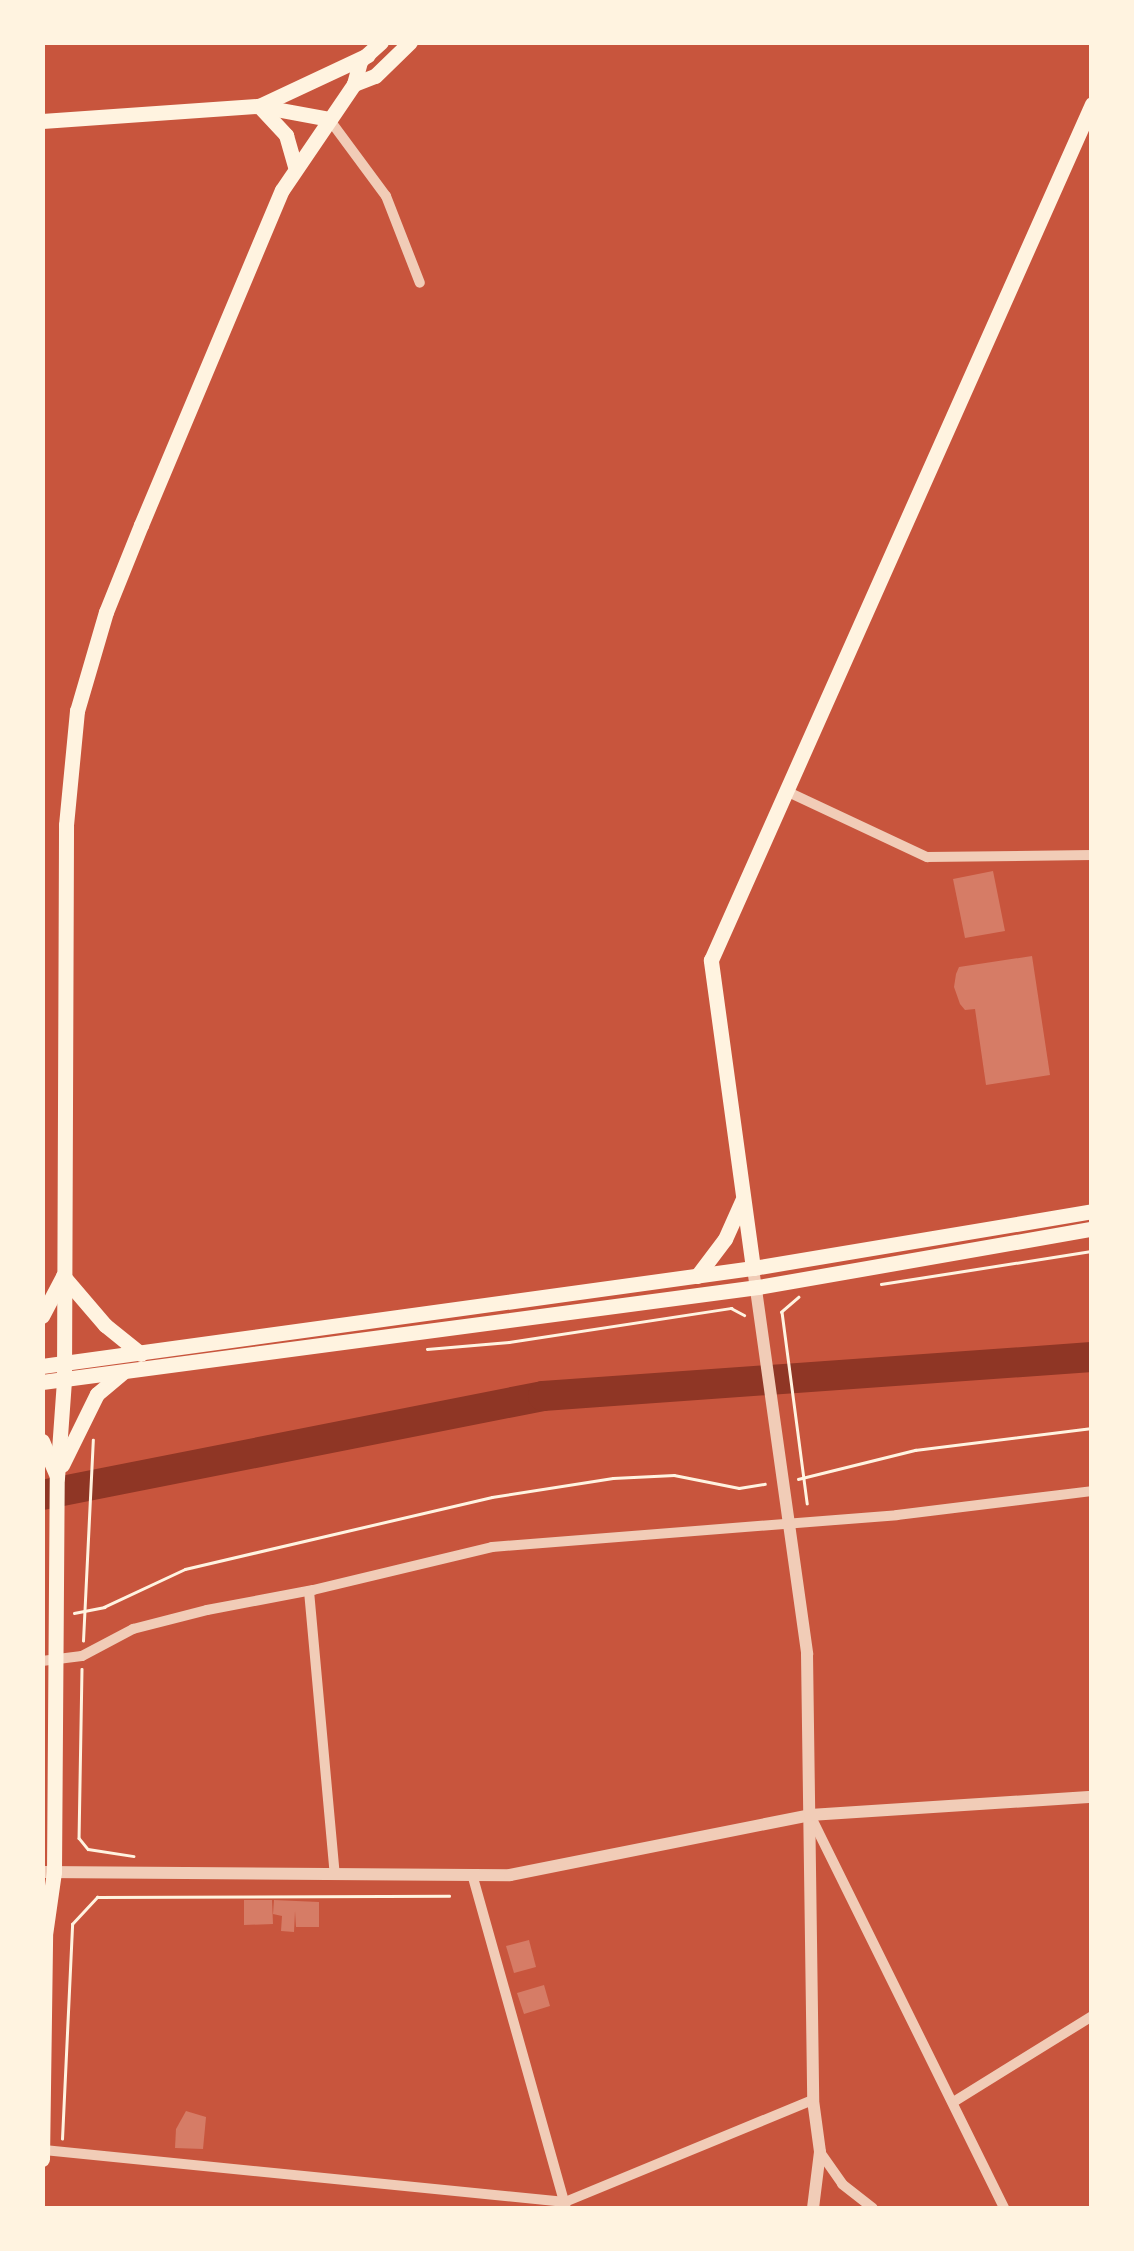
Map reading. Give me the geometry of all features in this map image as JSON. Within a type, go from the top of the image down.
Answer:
[{"type":"main road","points":[[42,2159],[49,1660],[56,1628],[57,1478],[64,1372],[66,826],[77,711],[106,612],[140,524],[296,167],[354,84],[360,61],[381,42]]},
{"type":"main road","points":[[354,84],[375,76],[410,42]]},
{"type":"main road","points":[[259,106],[368,55]]},
{"type":"main road","points":[[753,1268],[712,960],[1092,104]]},
{"type":"main road","points":[[259,106],[286,135],[296,167]]},
{"type":"main road","points":[[42,122],[259,106],[329,119]]},
{"type":"main road","points":[[697,1276],[725,1239],[744,1197]]},
{"type":"main road","points":[[42,1382],[64,1372],[141,1354],[753,1268],[1092,1211]]},
{"type":"main road","points":[[42,1366],[64,1372],[122,1373],[758,1287],[1092,1229]]},
{"type":"main road","points":[[42,1316],[63,1276]]},
{"type":"main road","points":[[63,1276],[105,1326],[141,1354]]},
{"type":"main road","points":[[57,1478],[80,1420],[97,1394],[122,1373]]},
{"type":"main road","points":[[42,1440],[57,1478]]},
{"type":"street","points":[[329,119],[386,196],[420,283]]},
{"type":"street","points":[[786,792],[927,857],[1092,855]]},
{"type":"street","points":[[753,1268],[758,1287],[755,1314],[789,1515],[807,1654],[813,2100],[820,2152],[813,2208]]},
{"type":"street","points":[[49,1660],[82,1654],[133,1629],[492,1547],[789,1515],[897,1516],[1092,1491]]},
{"type":"street","points":[[309,1591],[336,1874]]},
{"type":"street","points":[[48,1872],[510,1875],[810,1816],[1090,1802]]},
{"type":"street","points":[[810,1816],[955,2101],[1004,2208]]},
{"type":"street","points":[[472,1874],[565,2205]]},
{"type":"street","points":[[955,2101],[1092,2016]]},
{"type":"street","points":[[44,2150],[565,2205],[813,2100]]},
{"type":"street","points":[[820,2152],[842,2184],[874,2208]]},
{"type":"path","points":[[877,1284],[1092,1251]]},
{"type":"path","points":[[799,1296],[782,1312],[806,1503]]},
{"type":"path","points":[[410,1350],[509,1342],[730,1308],[755,1314]]},
{"type":"path","points":[[94,1428],[82,1654],[80,1838],[88,1849],[133,1856]]},
{"type":"path","points":[[794,1480],[915,1450],[1092,1428]]},
{"type":"path","points":[[73,1613],[104,1607],[185,1569],[492,1497],[613,1478],[674,1476],[739,1488],[776,1482]]},
{"type":"path","points":[[62,2141],[72,1924],[97,1897],[449,1896]]},
{"type":"building","points":[[993,871],[1005,931],[965,938],[953,879]]},
{"type":"building","points":[[1032,956],[1050,1075],[986,1085],[975,1009],[965,1010],[960,1004],[954,987],[956,974],[959,967]]},
{"type":"building","points":[[244,1900],[272,1900],[273,1924],[244,1925]]},
{"type":"building","points":[[274,1900],[319,1902],[319,1927],[296,1927],[295,1911],[294,1932],[281,1931],[282,1916],[273,1914]]},
{"type":"building","points":[[529,1940],[536,1967],[514,1973],[506,1946]]},
{"type":"building","points":[[544,1985],[550,2006],[524,2014],[517,1993]]},
{"type":"building","points":[[186,2111],[206,2117],[203,2149],[175,2148],[176,2129]]},
{"type":"waterway","points":[[42,1495],[543,1396],[1092,1357]]}]
